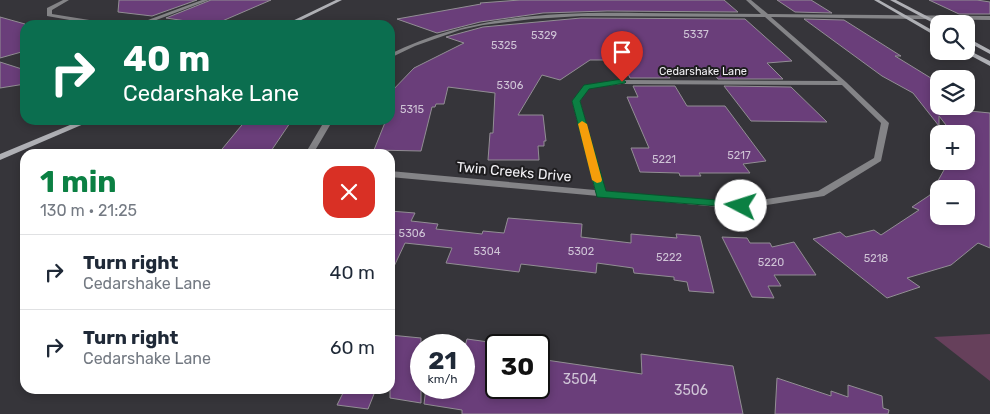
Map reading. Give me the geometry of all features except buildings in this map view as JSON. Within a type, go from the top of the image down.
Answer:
[{"type":"street","points":[[67,0],[49,9],[49,14],[86,20]]},
{"type":"street","points":[[152,20],[207,0]]},
{"type":"street","points":[[298,20],[340,0]]},
{"type":"street","name":"Twin Creeks Drive","points":[[395,174],[741,206],[821,194],[878,159],[885,123],[844,82],[748,0]]},
{"type":"street","points":[[876,0],[930,31]]},
{"type":"street","points":[[892,0],[930,20]]},
{"type":"street","points":[[395,53],[410,44],[441,32],[492,22],[544,16],[582,14],[990,18]]},
{"type":"street","points":[[975,44],[990,52]]},
{"type":"street","points":[[975,56],[990,64]]},
{"type":"street","name":"Cedarshake Lane","points":[[601,194],[576,101],[587,86],[622,82],[844,82]]},
{"type":"street","points":[[0,157],[77,125]]},
{"type":"street","points":[[312,149],[326,125]]},
{"type":"shaded area","points":[[990,334],[990,381],[934,337]]},
{"type":"slow traffic","points":[[582,124],[597,180]]},
{"type":"route","points":[[622,82],[587,86],[576,101],[601,194],[741,206]]}]
